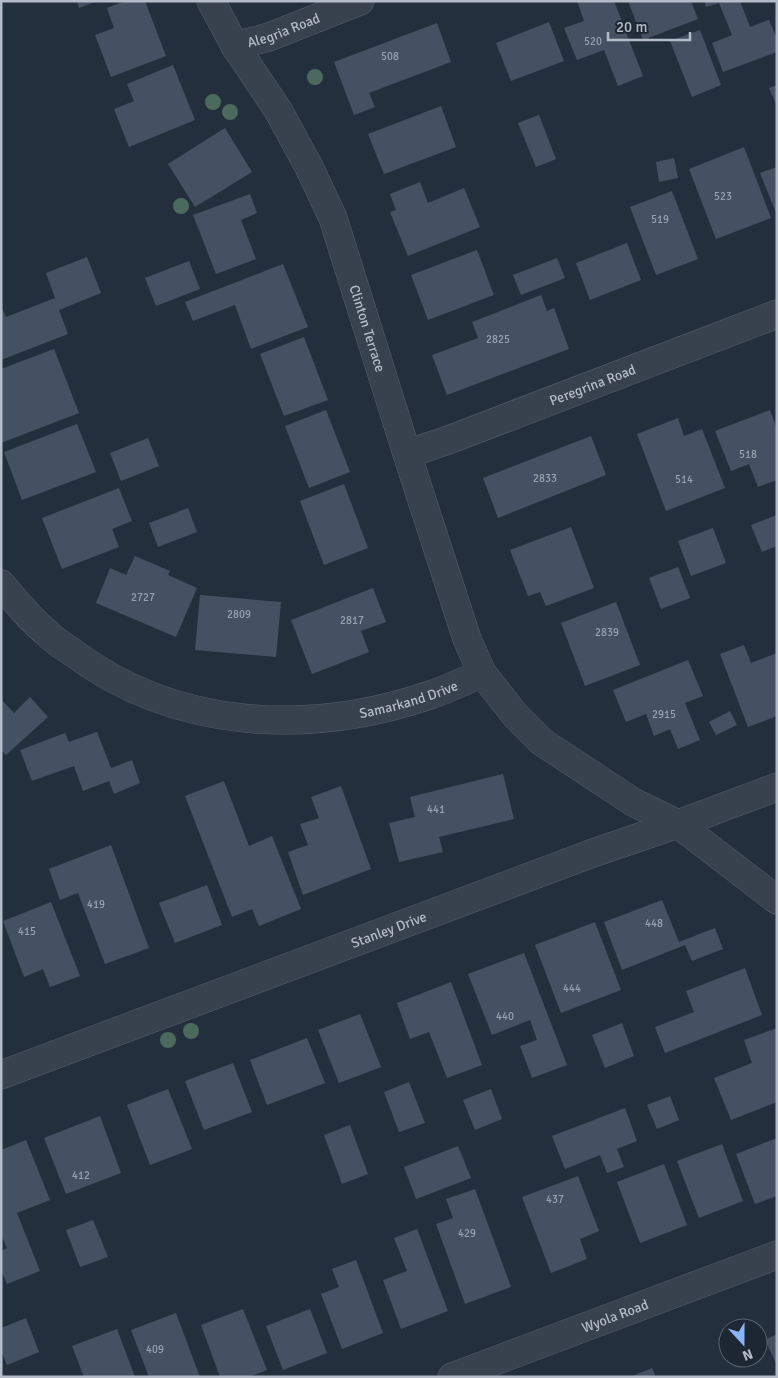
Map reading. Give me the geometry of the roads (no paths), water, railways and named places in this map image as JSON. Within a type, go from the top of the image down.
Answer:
[{"type":"street","name":"Clinton Terrace","points":[[211,1],[235,46],[278,110],[333,218],[467,639],[482,673]]},
{"type":"street","name":"Alegria Road","points":[[235,46],[270,37],[360,1]]},
{"type":"street","name":"Peregrina Road","points":[[407,454],[451,439],[777,314]]},
{"type":"street","name":"Samarkand Drive","points":[[1,584],[49,636],[93,668],[134,690],[174,705],[231,718],[275,721],[337,717],[384,708],[430,695],[482,673]]},
{"type":"street","points":[[482,673],[516,716],[542,742],[633,802],[678,824],[777,900]]},
{"type":"street","name":"Stanley Drive","points":[[1,1075],[593,853],[777,787]]},
{"type":"street","name":"Wyola Road","points":[[452,1377],[777,1255]]}]
